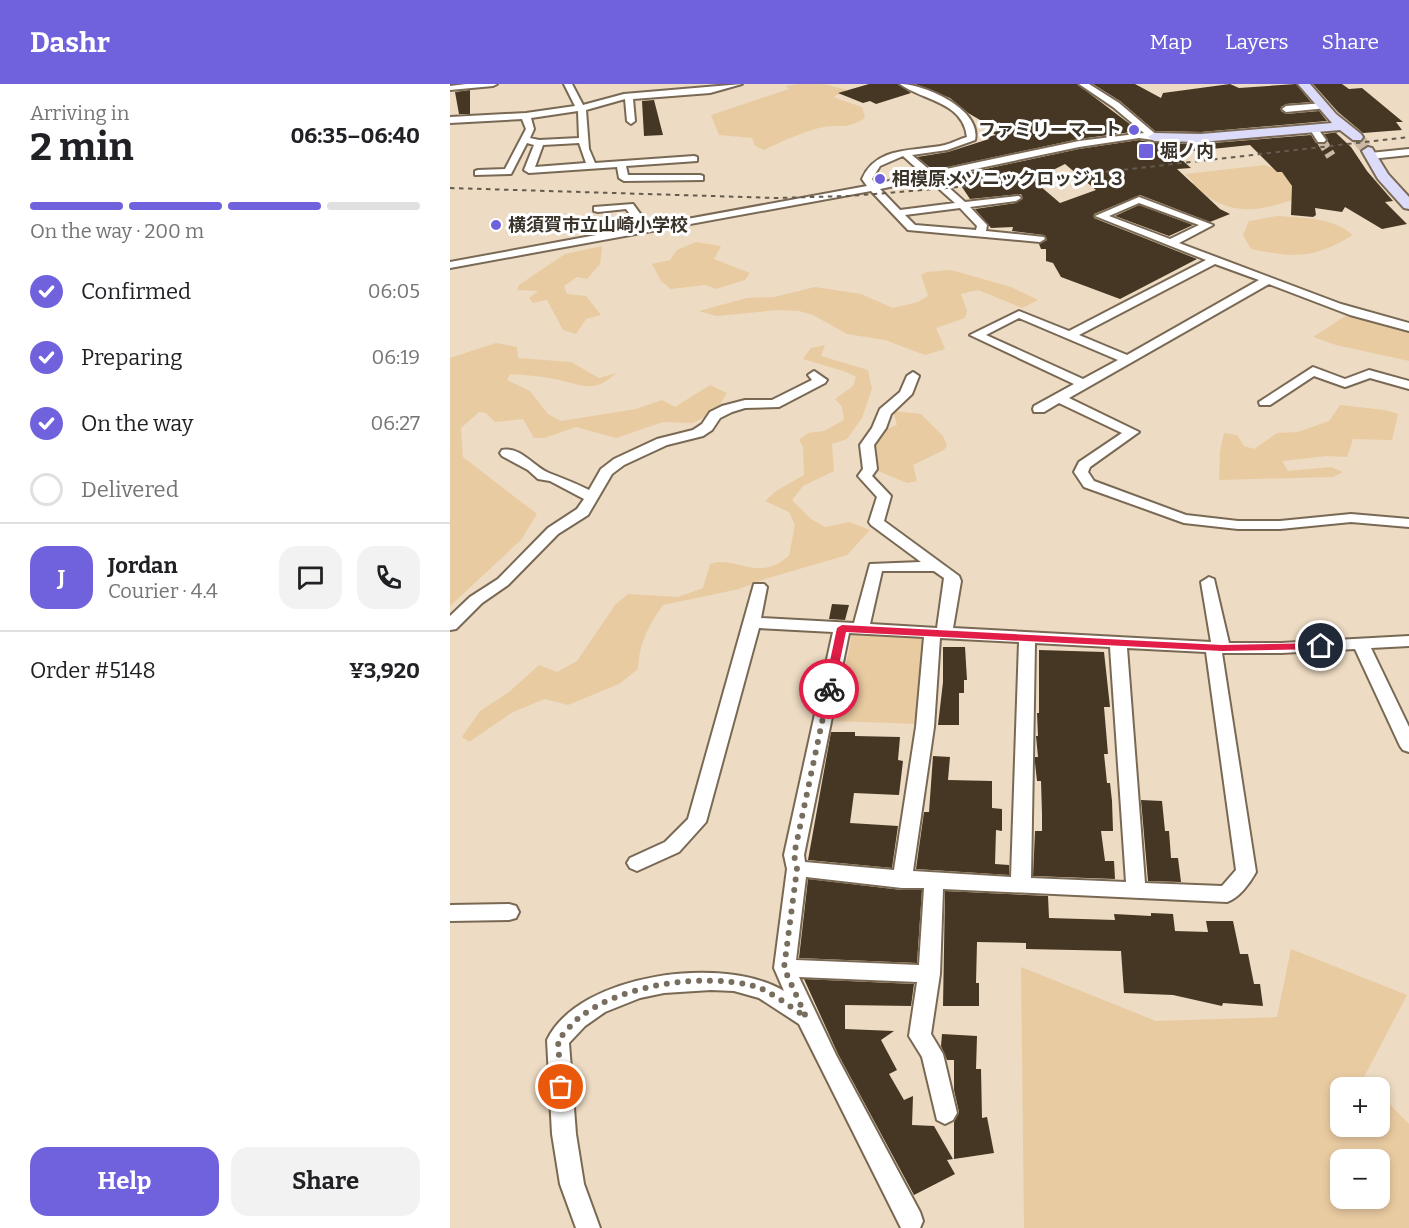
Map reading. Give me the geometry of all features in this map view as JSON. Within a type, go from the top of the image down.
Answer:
[{"type":"street","points":[[450,88],[493,84]]},
{"type":"street","points":[[568,84],[582,108],[584,149],[591,167]]},
{"type":"street","points":[[450,120],[526,116],[582,108],[629,97],[710,90],[738,84]]},
{"type":"street","points":[[904,84],[926,91],[961,111],[966,116],[973,132],[972,138],[965,142],[890,156],[871,167],[867,179],[872,188],[912,228],[1040,239]]},
{"type":"street","points":[[1083,84],[1116,105],[1154,136]]},
{"type":"street","points":[[1304,84],[1341,126],[1357,137]]},
{"type":"street","points":[[629,97],[631,121]]},
{"type":"street","points":[[1287,109],[1324,106]]},
{"type":"street","points":[[478,173],[508,172],[530,129],[526,116]]},
{"type":"street","points":[[450,265],[872,188],[1079,144],[1139,135],[1201,138],[1341,126]]},
{"type":"street","points":[[1313,128],[1320,140]]},
{"type":"street","points":[[526,139],[532,143],[584,140]]},
{"type":"street","points":[[539,143],[529,170],[694,159]]},
{"type":"street","points":[[1409,152],[1369,154],[1383,176],[1409,205]]},
{"type":"street","points":[[905,153],[963,204],[982,225],[981,234]]},
{"type":"street","points":[[621,164],[624,178],[700,178]]},
{"type":"street","points":[[899,213],[1016,198]]},
{"type":"street","points":[[1170,243],[1208,225],[1139,200],[1100,216],[1214,260],[1268,280],[1348,311],[1409,327]]},
{"type":"street","points":[[1094,205],[1111,211]]},
{"type":"street","points":[[598,208],[629,206],[647,230]]},
{"type":"street","points":[[1186,217],[1200,211]]},
{"type":"street","points":[[1070,335],[1214,260]]},
{"type":"street","points":[[1039,409],[1268,280]]},
{"type":"street","points":[[1084,384],[976,335],[1018,314],[1127,359]]},
{"type":"street","points":[[1265,402],[1313,371],[1345,383],[1369,374],[1408,386]]},
{"type":"street","points":[[450,625],[476,600],[502,582],[553,531],[583,512],[606,472],[619,462],[662,442],[698,433],[707,427],[715,415],[732,406],[774,404],[783,400],[821,380],[814,375]]},
{"type":"street","points":[[903,880],[938,633],[953,581],[951,576],[876,522],[884,496],[865,476],[870,469],[867,445],[879,428],[885,412],[906,394],[913,376]]},
{"type":"street","points":[[1059,399],[1132,432],[1084,465],[1081,472],[1089,484],[1128,500],[1184,519],[1238,525],[1280,525],[1351,518],[1409,523]]},
{"type":"street","points":[[507,453],[533,467],[543,476],[554,478],[591,497]]},
{"type":"street","points":[[861,630],[875,567],[937,566]]},
{"type":"street","points":[[797,869],[934,882],[1227,894],[1246,872],[1209,582]]},
{"type":"street","points":[[637,863],[672,848],[697,822],[752,623],[759,587]]},
{"type":"street","points":[[752,623],[1217,648],[1409,641]]},
{"type":"street","points":[[842,628],[794,855],[797,869],[784,968],[806,1017],[911,1221]]},
{"type":"street","points":[[1021,884],[1027,638]]},
{"type":"street","points":[[1118,643],[1136,889]]},
{"type":"street","points":[[1361,644],[1400,708],[1409,746]]},
{"type":"street","points":[[934,882],[929,974],[920,1036],[932,1054],[945,1113]]},
{"type":"street","points":[[450,913],[509,912]]},
{"type":"street","points":[[784,968],[929,974]]},
{"type":"street","points":[[588,1228],[572,1184],[564,1134],[558,1040],[580,1017],[621,995],[692,981],[723,981],[756,987],[806,1017]]},
{"type":"shaded area","points":[[824,84],[847,90],[833,97],[862,107],[865,118],[848,125],[808,131],[764,150],[755,146],[752,138],[719,135],[711,115],[789,89],[786,86]]},
{"type":"shaded area","points":[[1265,165],[1292,177],[1300,197],[1269,207],[1238,209],[1217,202],[1189,186],[1188,184],[1194,183],[1185,174]]},
{"type":"shaded area","points":[[1277,216],[1327,222],[1353,235],[1326,249],[1304,254],[1280,254],[1251,249],[1243,235],[1249,221]]},
{"type":"shaded area","points":[[696,242],[721,246],[714,259],[750,273],[745,280],[716,289],[705,285],[671,289],[661,281],[652,264],[670,260],[677,250]]},
{"type":"shaded area","points":[[602,246],[600,264],[587,279],[577,277],[564,286],[567,294],[586,296],[601,315],[586,319],[576,334],[563,330],[547,300],[533,303],[529,298],[538,291],[517,290],[519,285],[565,254]]},
{"type":"shaded area","points":[[951,270],[1011,287],[1038,300],[1022,308],[978,290],[961,294],[967,311],[965,318],[936,328],[945,349],[925,355],[885,340],[847,334],[813,315],[799,311],[779,310],[716,316],[699,311],[747,298],[774,297],[815,287],[861,294],[893,308],[918,302],[928,296],[921,275],[927,272]]},
{"type":"shaded area","points":[[1347,315],[1409,332],[1409,361],[1336,345],[1313,337]]},
{"type":"shaded area","points":[[496,343],[517,347],[518,358],[571,362],[599,378],[616,373],[608,380],[594,386],[510,374],[507,380],[530,391],[548,414],[561,421],[636,409],[662,400],[675,407],[710,385],[727,393],[716,411],[693,423],[663,422],[616,438],[576,427],[544,438],[534,438],[523,419],[495,422],[486,413],[479,412],[461,428],[463,457],[537,514],[521,540],[450,606],[450,358]]},
{"type":"shaded area","points":[[825,345],[821,356],[868,370],[872,389],[862,418],[847,439],[832,444],[834,471],[803,486],[792,500],[811,519],[825,527],[849,522],[870,530],[847,555],[739,589],[663,605],[645,636],[638,660],[638,669],[619,684],[568,705],[545,699],[513,712],[469,742],[462,737],[480,711],[509,692],[539,665],[557,672],[577,661],[615,605],[628,594],[678,597],[703,588],[710,564],[724,562],[764,568],[789,556],[795,525],[789,512],[765,501],[776,491],[804,475],[803,447],[799,440],[808,433],[824,431],[844,420],[842,407],[835,399],[853,386],[856,377],[803,359],[811,348]]},
{"type":"shaded area","points":[[1340,405],[1385,410],[1398,414],[1392,440],[1353,439],[1347,457],[1327,456],[1282,461],[1288,471],[1331,467],[1343,472],[1333,477],[1219,480],[1220,451],[1224,433],[1237,435],[1244,446],[1254,449],[1277,433],[1298,432],[1329,421]]},
{"type":"shaded area","points":[[893,411],[921,414],[943,436],[947,446],[944,450],[913,465],[917,481],[907,483],[871,468],[872,443],[884,430],[897,425]]},
{"type":"shaded area","points":[[852,634],[928,637],[918,724],[835,721]]},
{"type":"shaded area","points":[[1291,949],[1407,995],[1364,1077],[1330,1077],[1330,1137],[1390,1137],[1390,1104],[1409,1124],[1409,1228],[1024,1228],[1021,967],[1156,1021],[1277,1017]]},
{"type":"building","points":[[869,84],[898,84],[911,93],[876,104],[870,101],[863,103],[838,93]]},
{"type":"building","points":[[915,84],[1077,84],[1139,131],[1079,139],[933,170],[917,157],[948,152],[989,139],[987,137],[996,135],[991,132],[999,131],[968,113],[950,98]]},
{"type":"building","points":[[1093,84],[1135,84],[1161,98],[1163,93],[1230,84],[1239,88],[1296,84],[1311,102],[1286,104],[1281,107],[1281,111],[1286,114],[1319,111],[1327,121],[1201,132],[1155,131],[1120,101]]},
{"type":"building","points":[[1313,84],[1342,84],[1349,89],[1362,88],[1403,122],[1396,122],[1402,130],[1363,133],[1338,112]]},
{"type":"building","points":[[470,90],[470,114],[459,114],[455,92]]},
{"type":"building","points":[[654,100],[663,135],[644,136],[642,101]]},
{"type":"building","points":[[1339,132],[1336,133],[1351,147],[1367,171],[1393,201],[1385,202],[1407,224],[1382,229],[1345,207],[1342,212],[1315,208],[1316,215],[1313,217],[1291,215],[1292,186],[1282,172],[1277,172],[1250,145],[1174,153],[1191,168],[1177,169],[1220,209],[1230,214],[1210,222],[1140,195],[1094,214],[1094,218],[1197,259],[1120,299],[1061,277],[1053,263],[1046,261],[1046,249],[1041,249],[1039,244],[1047,240],[1044,235],[1012,231],[1013,227],[991,228],[975,209],[1016,203],[1023,198],[1021,194],[970,199],[956,178],[948,180],[944,178],[1079,149],[1139,140],[1154,143],[1201,144],[1311,135],[1316,143],[1324,144],[1328,140],[1324,134]],"holes":[[[1065,164],[1096,190],[1060,203],[1033,180]]]},
{"type":"building","points":[[1139,205],[1193,225],[1169,236],[1115,216]]},
{"type":"building","points":[[832,604],[849,605],[845,620],[829,619]]},
{"type":"building","points":[[943,647],[965,647],[967,680],[964,680],[964,693],[959,693],[959,725],[938,725],[943,682]]},
{"type":"building","points":[[1039,650],[1104,652],[1110,707],[1104,707],[1108,754],[1104,754],[1107,783],[1110,783],[1113,831],[1101,831],[1105,861],[1114,861],[1115,879],[1033,876],[1035,831],[1042,831],[1041,781],[1037,781],[1035,763],[1035,757],[1038,757],[1036,736],[1038,736],[1037,713],[1039,713]]},
{"type":"building","points":[[831,732],[855,732],[855,736],[900,737],[898,760],[903,761],[899,795],[854,793],[850,823],[898,826],[892,868],[808,860]]},
{"type":"building","points":[[933,756],[950,757],[948,780],[992,781],[992,808],[1002,809],[1002,831],[996,830],[995,864],[1009,865],[1009,875],[916,869],[924,812],[929,812]]},
{"type":"building","points":[[1141,800],[1162,801],[1165,831],[1169,831],[1171,858],[1178,858],[1181,882],[1148,881]]},
{"type":"building","points":[[808,879],[902,890],[922,890],[917,963],[799,958]]},
{"type":"building","points":[[945,891],[1048,896],[1049,918],[1115,920],[1114,914],[1151,916],[1151,913],[1173,914],[1175,931],[1208,932],[1206,921],[1233,921],[1240,954],[1248,954],[1254,984],[1260,984],[1263,1006],[1223,1003],[1222,1006],[1173,995],[1124,993],[1121,951],[1026,949],[1026,943],[977,942],[976,983],[979,983],[979,1006],[943,1006]]},
{"type":"building","points":[[804,979],[914,984],[911,1006],[845,1005],[845,1029],[894,1031],[881,1040],[897,1070],[889,1074],[904,1100],[913,1096],[912,1125],[934,1126],[953,1159],[947,1160],[955,1174],[914,1195],[838,1054]]},
{"type":"building","points":[[942,1034],[977,1036],[976,1069],[981,1069],[982,1118],[987,1117],[994,1153],[954,1159],[954,1122],[959,1112],[954,1090],[954,1060],[947,1060],[941,1046]]},
{"type":"tunnel","points":[[1357,137],[1368,151]]},
{"type":"tunnel","points":[[1321,140],[1331,156]]},
{"type":"railway","points":[[450,188],[777,198],[850,196],[1008,183],[1409,137]]},
{"type":"way so far","points":[[561,1087],[558,1040],[580,1017],[621,995],[684,981],[723,981],[756,987],[806,1017],[784,968],[797,869],[794,855],[829,689]]},
{"type":"place","name":"ファミリーマート","points":[[1134,130]]},
{"type":"place","name":"堀ノ内","points":[[1146,151]]},
{"type":"place","name":"相模原メソニックロッジ１３","points":[[880,179]]},
{"type":"place","name":"横須賀市立山崎小学校","points":[[496,225]]},
{"type":"route","points":[[829,689],[842,628],[1222,648],[1321,646]]}]
